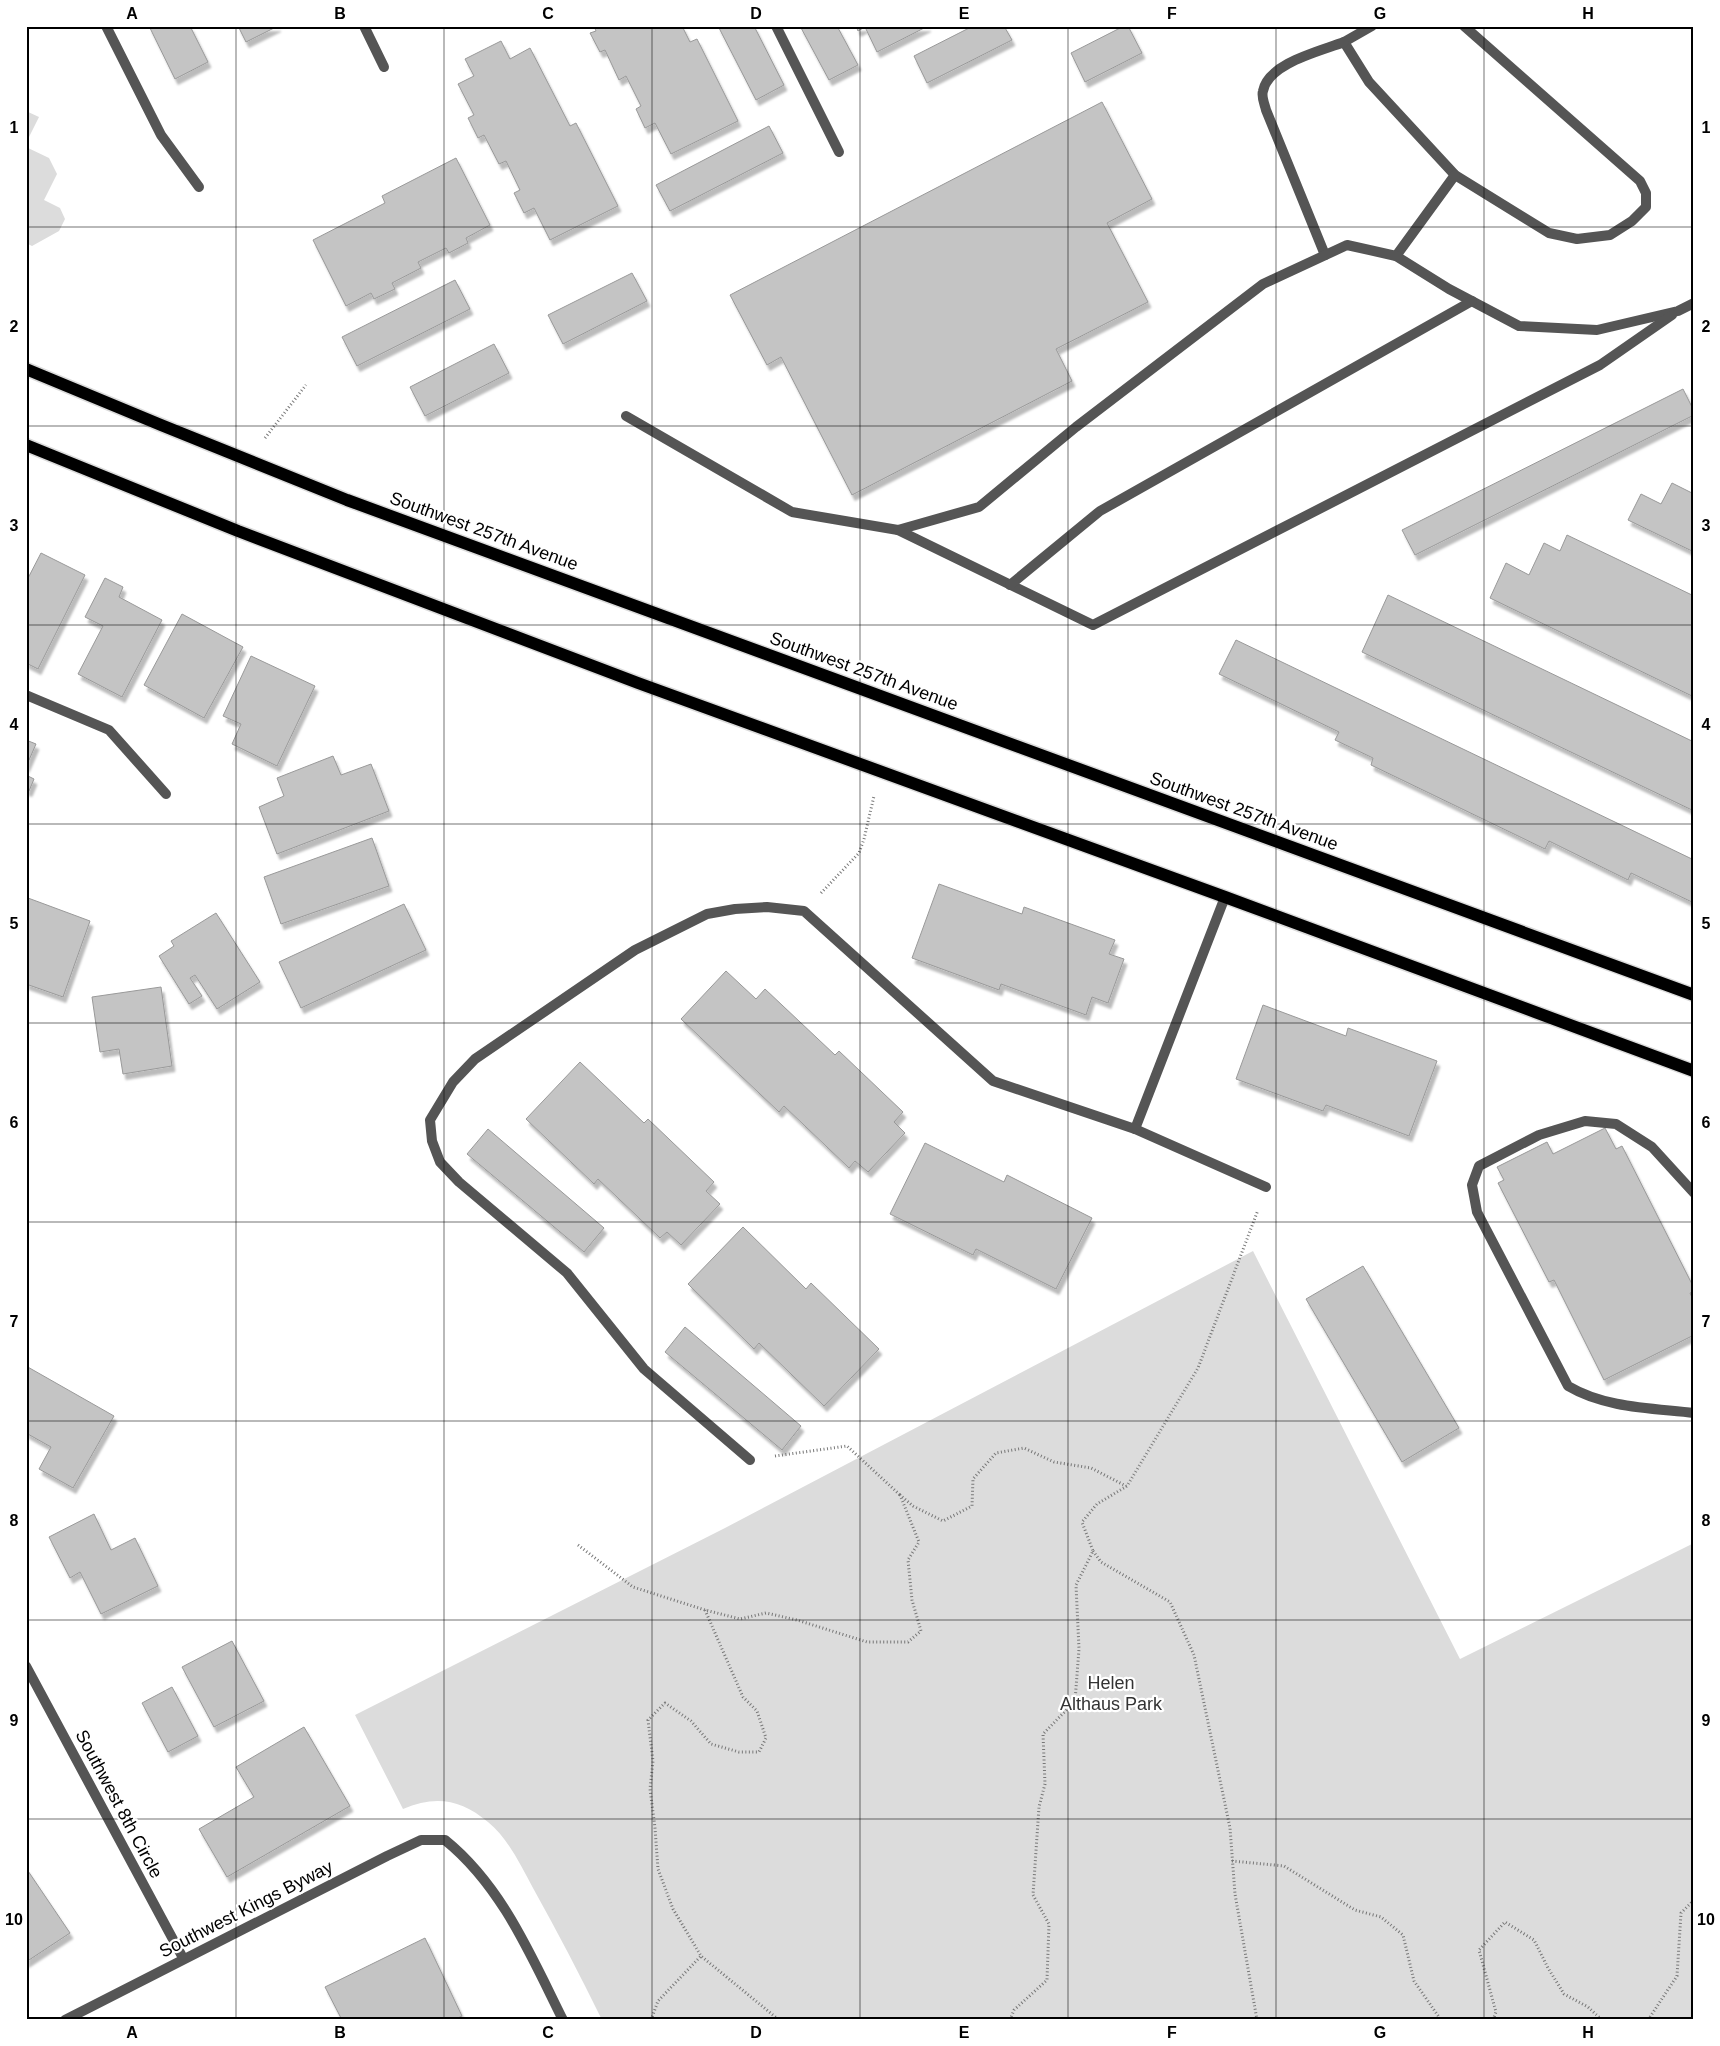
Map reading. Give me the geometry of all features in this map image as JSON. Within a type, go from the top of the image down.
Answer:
[{"type":"main road","name":"Southwest 257th Avenue","points":[[26,369],[357,503],[1694,995]]},
{"type":"main road","points":[[26,445],[238,531],[638,683],[1225,897],[1694,1071]]},
{"type":"street","points":[[106,26],[161,135],[199,187]]},
{"type":"street","points":[[364,26],[384,67]]},
{"type":"street","points":[[776,26],[840,152]]},
{"type":"street","points":[[1325,255],[1266,110],[1262,92],[1268,78],[1282,66],[1344,42],[1372,26]]},
{"type":"street","points":[[1344,42],[1369,82],[1455,175],[1549,232],[1577,239],[1610,235],[1632,221],[1646,207],[1646,193],[1640,181],[1464,26]]},
{"type":"street","points":[[1396,256],[1455,175]]},
{"type":"street","points":[[898,530],[979,507],[1076,427],[1263,284],[1347,244],[1396,256],[1448,289],[1519,326],[1598,330],[1678,311]]},
{"type":"street","points":[[1010,584],[1100,511],[1472,301]]},
{"type":"street","points":[[626,416],[792,512],[898,530],[1093,625],[1600,365],[1678,311],[1694,303]]},
{"type":"street","points":[[26,695],[109,730],[166,794]]},
{"type":"street","points":[[1135,1129],[1225,897]]},
{"type":"street","points":[[750,1460],[644,1369],[567,1273],[459,1182],[440,1162],[432,1141],[430,1120],[453,1082],[475,1059],[635,950],[707,914],[735,909],[759,908],[804,911],[993,1081],[1135,1129],[1266,1187]]},
{"type":"street","points":[[1694,1193],[1652,1147],[1616,1124],[1585,1121],[1539,1135],[1479,1166],[1472,1185],[1477,1212],[1568,1386],[1583,1395],[1612,1403],[1694,1413]]},
{"type":"street","name":"Southwest 8th Circle","points":[[26,1666],[183,1958]]},
{"type":"street","name":"Southwest Kings Byway","points":[[65,2020],[183,1958],[420,1840],[445,1840],[465,1856],[487,1882],[522,1938],[563,2020]]},
{"type":"path","points":[[250,461],[306,385]]},
{"type":"path","points":[[804,911],[858,853],[864,839],[880,771]]},
{"type":"path","points":[[1258,2020],[1234,1894],[1230,1828],[1194,1655],[1170,1602],[1101,1562],[1093,1551],[1082,1522],[1097,1504],[1127,1486],[1198,1368],[1266,1187]]},
{"type":"path","points":[[750,1460],[847,1446],[913,1506],[943,1521],[972,1506],[973,1478],[996,1453],[1024,1448],[1054,1462],[1091,1468],[1127,1486]]},
{"type":"path","points":[[578,1545],[633,1587],[705,1610],[740,1620],[766,1613],[797,1620],[867,1642],[908,1642],[921,1631],[912,1600],[908,1560],[919,1542],[900,1494]]},
{"type":"path","points":[[1010,2020],[1014,2010],[1047,1980],[1049,1924],[1033,1895],[1039,1807],[1045,1784],[1043,1734],[1075,1701],[1079,1649],[1076,1585],[1093,1551]]},
{"type":"path","points":[[705,1610],[743,1697],[757,1711],[766,1738],[759,1752],[739,1752],[711,1744],[691,1721],[666,1703],[648,1720],[653,1761],[650,1789],[658,1869],[673,1909],[701,1956],[779,2020]]},
{"type":"path","points":[[1232,1862],[1284,1866],[1355,1910],[1381,1918],[1403,1935],[1414,1981],[1441,2020]]},
{"type":"path","points":[[1648,2020],[1677,1976],[1681,1913],[1694,1900]]},
{"type":"path","points":[[1493,2020],[1496,2012],[1479,1950],[1505,1922],[1534,1940],[1564,1994],[1588,2007],[1602,2020]]},
{"type":"path","points":[[651,2020],[658,2001],[701,1956]]},
{"type":"green space","points":[[26,111],[39,117],[26,143]]},
{"type":"green space","points":[[26,147],[49,158],[57,174],[44,200],[60,208],[65,219],[59,231],[32,246],[26,243]]},
{"type":"green space","name":"Helen Althaus Park","points":[[1253,1251],[1460,1659],[1694,1543],[1694,2020],[602,2020],[519,1862],[502,1836],[478,1814],[458,1804],[437,1801],[426,1802],[403,1809],[355,1715],[725,1528]]},
{"type":"building","points":[[149,26],[190,26],[208,62],[175,79]]},
{"type":"building","points":[[238,26],[278,26],[246,42]]},
{"type":"building","points":[[594,26],[682,26],[690,42],[697,39],[738,121],[671,154],[655,123],[645,128],[636,109],[641,106],[626,76],[619,80],[605,50],[600,52],[590,33],[596,31]]},
{"type":"building","points":[[718,26],[754,26],[784,85],[756,100]]},
{"type":"building","points":[[800,26],[837,26],[858,65],[829,80]]},
{"type":"building","points":[[856,26],[928,26],[877,52],[865,27],[858,31]]},
{"type":"building","points":[[973,26],[1004,26],[1012,40],[927,83],[914,56]]},
{"type":"building","points":[[1124,26],[1128,26],[1142,53],[1085,82],[1071,53]]},
{"type":"building","points":[[501,41],[510,59],[530,48],[570,126],[576,123],[618,206],[550,240],[534,208],[524,213],[514,193],[520,190],[506,161],[499,164],[484,135],[478,138],[468,118],[474,115],[458,84],[474,76],[465,59]]},
{"type":"building","points":[[1102,102],[1152,199],[1107,223],[1148,302],[1056,349],[1072,381],[852,495],[781,357],[767,365],[730,295]]},
{"type":"building","points":[[769,126],[783,153],[670,211],[656,185]]},
{"type":"building","points":[[456,158],[490,225],[466,238],[468,243],[449,253],[446,248],[418,262],[421,268],[392,283],[395,289],[374,299],[371,293],[346,306],[313,240],[385,203],[382,196]]},
{"type":"building","points":[[632,273],[647,301],[563,344],[548,315]]},
{"type":"building","points":[[455,280],[470,309],[357,366],[342,337]]},
{"type":"building","points":[[494,344],[509,373],[425,416],[410,387]]},
{"type":"building","points":[[1683,389],[1694,411],[1694,415],[1415,555],[1402,530]]},
{"type":"building","points":[[1672,483],[1694,494],[1694,552],[1628,520],[1641,494],[1661,504]]},
{"type":"building","points":[[1567,535],[1694,596],[1694,697],[1490,598],[1506,563],[1529,575],[1544,543],[1560,551]]},
{"type":"building","points":[[41,553],[85,575],[38,669],[26,663],[26,582]]},
{"type":"building","points":[[105,578],[123,587],[119,597],[162,620],[122,697],[78,674],[103,626],[85,617]]},
{"type":"building","points":[[1388,595],[1694,742],[1694,811],[1362,652]]},
{"type":"building","points":[[182,614],[243,647],[204,718],[144,685]]},
{"type":"building","points":[[1236,640],[1694,860],[1694,903],[1631,873],[1628,880],[1549,841],[1545,849],[1371,765],[1373,758],[1335,740],[1339,732],[1219,674]]},
{"type":"building","points":[[251,656],[315,686],[277,766],[232,744],[241,724],[223,716]]},
{"type":"building","points":[[26,740],[36,744],[26,767]]},
{"type":"building","points":[[333,756],[341,775],[371,764],[389,811],[277,854],[259,807],[284,796],[277,778]]},
{"type":"building","points":[[26,775],[34,779],[29,791],[26,790]]},
{"type":"building","points":[[372,838],[389,886],[281,924],[264,877]]},
{"type":"building","points":[[939,884],[1022,914],[1024,907],[1115,940],[1109,954],[1124,959],[1108,1003],[1092,997],[1086,1015],[1001,984],[999,990],[912,958]]},
{"type":"building","points":[[28,898],[90,921],[63,997],[26,984],[26,904]]},
{"type":"building","points":[[404,904],[426,950],[301,1008],[279,962]]},
{"type":"building","points":[[216,913],[260,982],[217,1009],[195,975],[190,978],[202,996],[189,1004],[159,956],[174,946],[171,941]]},
{"type":"building","points":[[726,971],[756,999],[765,989],[835,1055],[839,1051],[903,1112],[894,1122],[905,1133],[868,1172],[855,1161],[849,1168],[784,1106],[779,1112],[681,1019]]},
{"type":"building","points":[[161,987],[172,1066],[123,1074],[119,1049],[100,1052],[92,997]]},
{"type":"building","points":[[1263,1005],[1346,1036],[1348,1028],[1437,1061],[1409,1136],[1326,1105],[1323,1111],[1236,1079]]},
{"type":"building","points":[[580,1062],[644,1123],[648,1119],[714,1182],[706,1191],[720,1204],[681,1245],[667,1232],[660,1238],[598,1179],[594,1184],[526,1119]]},
{"type":"building","points":[[1605,1128],[1616,1149],[1622,1146],[1694,1288],[1694,1291],[1690,1293],[1694,1302],[1694,1335],[1604,1380],[1554,1280],[1549,1282],[1498,1183],[1504,1180],[1497,1167],[1547,1142],[1553,1154]]},
{"type":"building","points":[[488,1129],[604,1228],[584,1252],[467,1154]]},
{"type":"building","points":[[925,1143],[1004,1182],[1007,1175],[1092,1218],[1056,1289],[976,1249],[973,1255],[890,1214]]},
{"type":"building","points":[[743,1227],[806,1289],[811,1283],[879,1349],[824,1406],[759,1343],[754,1349],[688,1284]]},
{"type":"building","points":[[1363,1266],[1459,1428],[1402,1462],[1306,1299]]},
{"type":"building","points":[[685,1327],[801,1426],[782,1450],[665,1352]]},
{"type":"building","points":[[26,1366],[114,1416],[73,1488],[39,1469],[51,1447],[26,1433]]},
{"type":"building","points":[[94,1514],[111,1550],[135,1538],[158,1586],[101,1614],[80,1572],[70,1578],[49,1537]]},
{"type":"building","points":[[232,1641],[264,1701],[214,1727],[182,1667]]},
{"type":"building","points":[[172,1687],[198,1736],[168,1752],[142,1703]]},
{"type":"building","points":[[304,1727],[350,1806],[227,1877],[199,1829],[254,1797],[236,1767]]},
{"type":"building","points":[[26,1868],[70,1933],[26,1962]]},
{"type":"building","points":[[425,1938],[462,2016],[454,2020],[342,2020],[325,1987]]}]
